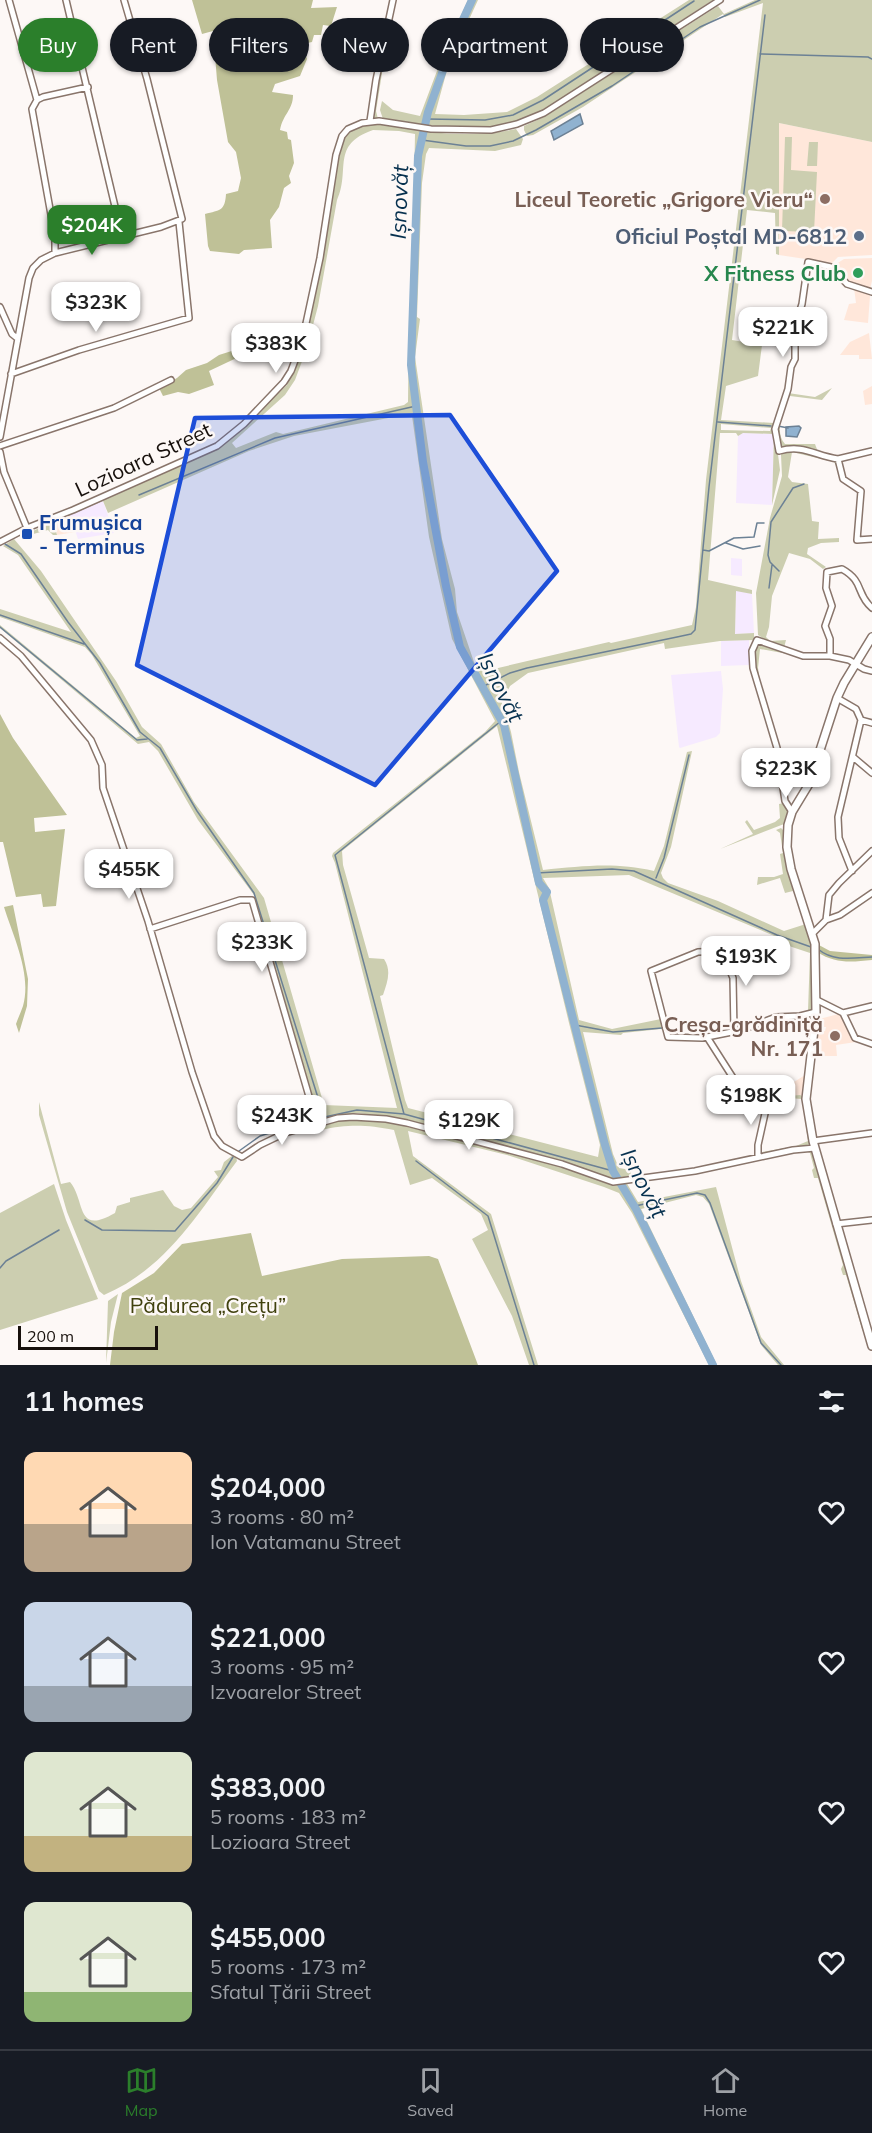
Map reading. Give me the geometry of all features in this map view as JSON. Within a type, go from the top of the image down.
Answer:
[{"type":"main road","points":[[872,637],[837,698],[809,784],[792,812],[787,836],[791,869],[816,952],[817,1000],[806,1099],[814,1145],[872,1346]]},
{"type":"street","points":[[9,0],[37,100]]},
{"type":"street","points":[[66,0],[122,236]]},
{"type":"street","points":[[11,374],[80,350],[189,318],[181,221],[183,215],[124,0]]},
{"type":"street","points":[[393,0],[370,121],[431,129],[491,130],[529,120],[558,104],[720,0]]},
{"type":"street","points":[[56,253],[32,109],[37,100],[43,97],[88,87]]},
{"type":"street","name":"Lozioara Street","points":[[0,542],[27,528],[74,510],[217,446],[244,424],[284,382],[294,365],[302,342],[320,258],[339,144],[348,129],[370,121]]},
{"type":"street","points":[[0,437],[17,338],[33,268],[41,260],[56,253],[181,221]]},
{"type":"street","points":[[872,292],[847,284],[831,267],[808,262],[802,304],[795,326],[795,359],[775,432],[780,451],[802,448],[821,457],[838,459],[872,451]]},
{"type":"street","points":[[0,307],[12,334],[17,338]]},
{"type":"street","points":[[0,446],[114,408],[171,380]]},
{"type":"street","points":[[0,452],[4,472],[27,528]]},
{"type":"street","points":[[838,459],[843,479],[861,491],[857,540],[872,539]]},
{"type":"street","points":[[830,656],[831,639],[825,626],[832,606],[826,588],[827,572],[842,568],[848,572],[857,580],[861,597],[872,608]]},
{"type":"street","points":[[0,638],[21,656],[91,740],[102,765],[103,788],[150,929],[192,1072],[214,1136],[230,1152],[242,1157],[272,1138],[317,1124],[353,1117],[386,1119],[562,1164],[616,1182],[695,1171],[872,1133]]},
{"type":"street","points":[[792,812],[785,801],[777,748],[753,668],[752,651],[757,640],[803,656],[830,656],[856,663],[872,671]]},
{"type":"street","points":[[837,698],[856,709],[861,720],[838,817],[841,847],[852,871]]},
{"type":"street","points":[[861,720],[872,723]]},
{"type":"street","points":[[853,757],[872,772]]},
{"type":"street","points":[[826,920],[829,895],[872,851]]},
{"type":"street","points":[[812,934],[826,920],[840,915],[872,892]]},
{"type":"street","points":[[150,929],[240,900],[248,898],[252,900],[317,1124]]},
{"type":"street","points":[[734,1031],[733,978],[722,951],[698,952],[651,971],[668,1037],[707,1038],[734,1031],[776,1017],[800,1016],[816,1012]]},
{"type":"street","points":[[817,1000],[843,1013],[855,1038],[872,1044]]},
{"type":"street","points":[[843,1013],[872,1006]]},
{"type":"street","points":[[707,1038],[744,1095],[768,1100],[758,1157]]},
{"type":"street","points":[[836,1224],[872,1220]]},
{"type":"highlighted area","points":[[450,415],[557,571],[375,785],[137,665],[195,418]]},
{"type":"shaded area","name":"Liceul Teoretic „Grigore Vieru“","points":[[779,123],[872,142],[872,255],[838,257],[832,263],[779,255]]},
{"type":"shaded area","points":[[872,258],[870,289],[851,283],[833,266],[844,259]]},
{"type":"shaded area","points":[[854,288],[870,296],[868,323],[844,320],[849,304],[856,303]]},
{"type":"shaded area","points":[[869,333],[872,359],[859,359],[859,355],[840,355],[850,342]]},
{"type":"shaded area","points":[[872,386],[872,404],[865,405],[863,391]]},
{"type":"shaded area","points":[[743,433],[774,434],[772,505],[736,503],[738,436]]},
{"type":"shaded area","points":[[103,501],[114,533],[78,539],[70,515]]},
{"type":"shaded area","points":[[70,515],[75,532],[57,535],[53,522]]},
{"type":"shaded area","points":[[731,558],[742,559],[742,576],[731,575]]},
{"type":"shaded area","points":[[736,590],[752,594],[754,633],[735,634]]},
{"type":"shaded area","points":[[749,640],[749,665],[721,666],[721,641]]},
{"type":"shaded area","points":[[721,671],[723,689],[720,733],[716,737],[680,748],[671,675]]},
{"type":"shaded area","name":"Creșa-grădiniță Nr. 171","points":[[839,1014],[856,1042],[836,1045],[837,1056],[816,1056],[818,1031],[825,1031],[826,1027],[818,1027],[819,1019]]},
{"type":"shaded area","points":[[805,1075],[802,1099],[775,1097],[777,1086],[794,1082]]},
{"type":"green space","points":[[192,0],[313,0],[311,8],[337,7],[334,18],[321,18],[321,35],[314,35],[312,42],[309,43],[309,18],[209,18],[209,32],[202,34]]},
{"type":"green space","points":[[468,0],[478,0],[470,18],[460,18]]},
{"type":"green space","points":[[689,0],[713,0],[684,19],[661,18]]},
{"type":"green space","points":[[755,0],[872,0],[872,142],[779,123],[779,255],[776,254],[775,213],[747,210],[732,340],[762,345],[758,376],[726,386],[721,420],[774,423],[780,470],[772,505],[774,434],[743,433],[738,436],[736,433],[720,433],[708,580],[752,590],[752,594],[736,591],[735,634],[754,633],[754,640],[720,641],[665,649],[664,643],[528,673],[510,686],[502,702],[502,712],[507,718],[511,732],[543,870],[612,866],[654,871],[664,846],[687,752],[692,751],[671,847],[661,873],[663,878],[668,883],[718,901],[784,931],[806,924],[812,943],[812,1009],[808,1011],[810,953],[783,944],[784,940],[629,875],[543,878],[549,888],[579,1020],[612,1029],[661,1019],[664,1031],[661,1029],[621,1035],[583,1032],[613,1154],[619,1168],[631,1170],[631,1175],[616,1180],[567,1163],[397,1118],[357,1113],[319,1121],[254,895],[198,820],[158,751],[149,742],[138,744],[0,628],[0,625],[136,738],[140,736],[85,647],[0,617],[0,609],[71,632],[18,555],[3,546],[14,539],[41,571],[116,681],[142,727],[161,744],[194,802],[264,898],[324,1105],[397,1108],[332,856],[485,732],[495,721],[452,639],[429,537],[412,416],[404,415],[294,436],[249,451],[108,513],[103,501],[70,515],[213,450],[230,440],[287,385],[306,335],[323,257],[340,148],[349,132],[368,124],[451,134],[516,129],[523,139],[521,145],[495,151],[429,148],[422,183],[417,317],[420,319],[415,357],[442,539],[455,589],[457,612],[474,662],[478,669],[485,671],[692,625],[696,607],[706,480],[763,3],[725,17],[723,14],[684,40],[684,28],[718,6],[724,14]],"holes":[[[373,130],[415,134],[408,402],[404,405],[283,434],[276,432],[236,448],[232,443],[285,395],[295,380],[307,348],[318,306],[337,200],[341,189],[346,151],[351,143]],[[721,424],[771,428],[770,431],[721,430]],[[497,726],[600,1145],[598,1157],[408,1108],[380,996],[383,995],[386,986],[388,968],[384,959],[369,958],[343,865],[342,851]]]},
{"type":"green space","points":[[580,70],[580,72],[602,72],[543,110],[495,126],[468,128],[383,119],[380,110],[382,101],[393,110],[420,116],[437,72],[447,72],[435,114],[464,115],[507,112],[537,97]]},
{"type":"green space","points":[[216,72],[302,72],[300,76],[275,84],[272,92],[293,95],[280,130],[287,132],[288,139],[291,140],[294,163],[289,176],[291,183],[284,188],[279,207],[270,220],[272,248],[244,250],[239,254],[210,251],[208,246],[205,214],[223,207],[226,194],[238,191],[241,178],[236,152],[228,142]]},
{"type":"green space","points":[[380,72],[382,72],[376,111],[378,119],[372,118]]},
{"type":"green space","points":[[615,72],[636,72],[583,107],[533,135],[527,136],[524,126],[544,117]]},
{"type":"green space","points":[[785,137],[792,137],[791,170],[817,172],[814,232],[782,231]]},
{"type":"green space","points":[[809,142],[818,142],[817,166],[807,166]]},
{"type":"green space","points":[[241,348],[245,350],[245,354],[209,371],[214,385],[189,394],[178,392],[163,396],[159,388],[186,370]]},
{"type":"green space","points":[[832,388],[822,400],[790,396],[781,420],[780,433],[785,444],[815,444],[818,452],[802,447],[781,449],[776,428],[788,393],[815,397]]},
{"type":"green space","points":[[790,449],[836,461],[838,469],[834,462],[792,452],[788,477],[792,482],[808,484],[812,521],[819,522],[818,539],[839,538],[839,542],[821,543],[808,548],[807,554],[826,567],[823,569],[810,559],[789,553],[772,596],[766,637],[770,641],[786,640],[784,648],[770,643],[758,635],[756,593],[770,518],[782,476],[781,455],[782,452]]},
{"type":"green space","points":[[53,522],[57,535],[53,535],[48,530],[26,536],[26,534]]},
{"type":"green space","points":[[761,645],[788,654],[760,649],[758,668],[761,688],[754,671],[755,649]]},
{"type":"green space","points":[[0,714],[13,738],[67,815],[34,818],[35,832],[65,829],[56,906],[43,907],[41,894],[16,897],[3,842],[0,842]]},
{"type":"green space","points":[[784,803],[789,814],[784,824],[720,849],[753,834],[745,822],[747,820],[754,830],[775,822],[780,818],[779,804]]},
{"type":"green space","points":[[781,828],[785,832],[786,858],[793,891],[785,893],[780,878],[757,885],[758,877],[774,877],[783,874],[780,833],[776,830]]},
{"type":"green space","points":[[13,905],[28,979],[27,1006],[19,1033],[16,1024],[23,1006],[25,981],[20,955],[4,907]]},
{"type":"green space","points":[[817,944],[830,951],[872,955],[872,960],[850,962],[831,959],[817,952]]},
{"type":"green space","points":[[800,1095],[804,1097],[811,1146],[763,1154],[762,1152],[796,1146],[808,1141],[802,1099],[779,1097]]},
{"type":"green space","points":[[39,1102],[61,1184],[70,1182],[84,1213],[93,1221],[115,1213],[117,1206],[130,1202],[130,1198],[163,1190],[174,1206],[182,1210],[191,1208],[218,1177],[214,1171],[221,1170],[224,1162],[233,1155],[237,1161],[180,1237],[146,1270],[126,1284],[104,1295],[99,1291],[67,1212],[39,1115]]},
{"type":"green space","points":[[338,1120],[388,1122],[456,1139],[568,1169],[608,1184],[617,1185],[626,1182],[638,1202],[716,1187],[741,1281],[761,1337],[784,1365],[778,1365],[761,1345],[709,1204],[703,1197],[696,1195],[641,1209],[717,1365],[709,1365],[632,1213],[619,1193],[507,1155],[408,1131],[413,1156],[491,1214],[538,1365],[529,1365],[512,1316],[472,1239],[488,1230],[481,1214],[432,1178],[410,1185],[394,1130],[358,1126],[321,1130],[320,1125]]},
{"type":"green space","points":[[812,1150],[870,1347],[862,1329],[846,1275],[843,1275],[841,1269],[843,1265],[818,1178],[814,1178],[810,1153],[805,1151]]},
{"type":"green space","points":[[54,1184],[98,1299],[0,1330],[0,1213]]},
{"type":"green space","name":"Pădurea „Crețu”","points":[[251,1233],[262,1276],[342,1259],[429,1256],[438,1259],[478,1365],[110,1365],[122,1293],[154,1273],[182,1244]]},
{"type":"green space","points":[[118,1294],[111,1322],[106,1363],[108,1301]]},
{"type":"water","points":[[580,114],[583,124],[554,140],[551,131]]},
{"type":"water","points":[[799,426],[801,428],[797,437],[786,436],[786,427]]},
{"type":"waterway","name":"Ișnovăț","points":[[472,0],[455,37],[428,112],[418,156],[411,365],[423,462],[460,647],[504,725],[539,883],[547,892],[543,900],[613,1171],[636,1209],[713,1365]]},
{"type":"waterway","points":[[422,140],[466,146],[490,146],[513,141],[612,86],[700,27],[760,0]]},
{"type":"waterway","points":[[427,119],[485,120],[513,115],[543,100],[694,1]]},
{"type":"waterway","points":[[482,687],[510,673],[527,668],[691,634],[695,630],[709,487],[765,15]]},
{"type":"waterway","points":[[760,54],[868,57],[872,59]]},
{"type":"waterway","points":[[139,495],[275,438],[416,406]]},
{"type":"waterway","points":[[718,422],[771,426]]},
{"type":"waterway","points":[[778,426],[788,428]]},
{"type":"waterway","points":[[779,571],[770,562],[768,555],[771,522],[793,488],[804,484]]},
{"type":"waterway","points":[[703,550],[709,551],[734,538],[754,537],[757,523],[764,523]]},
{"type":"waterway","points":[[726,543],[743,549],[760,546]]},
{"type":"waterway","points":[[5,544],[21,554],[68,622],[100,663],[140,732],[160,748],[197,811],[254,893],[324,1117]]},
{"type":"waterway","points":[[769,588],[772,565]]},
{"type":"waterway","points":[[0,615],[84,644]]},
{"type":"waterway","points":[[0,627],[137,740],[147,739]]},
{"type":"waterway","points":[[404,1114],[335,855],[501,721]]},
{"type":"waterway","points":[[656,878],[664,858],[689,755]]},
{"type":"waterway","points":[[536,873],[612,869],[634,871],[777,935],[811,947]]},
{"type":"waterway","points":[[818,949],[837,958],[872,957]]},
{"type":"waterway","points":[[575,1025],[613,1032],[662,1028]]},
{"type":"waterway","points":[[320,1118],[357,1110],[404,1114],[613,1171]]},
{"type":"waterway","points":[[239,1151],[260,1136],[311,1120]]},
{"type":"waterway","points":[[85,1220],[102,1230],[175,1231],[217,1183],[233,1157]]},
{"type":"waterway","points":[[416,1161],[488,1216],[534,1365]]},
{"type":"waterway","points":[[635,1206],[697,1193],[705,1195],[710,1203],[761,1343],[781,1365]]},
{"type":"waterway","points":[[0,1268],[6,1261],[59,1230]]},
{"type":"place","name":"Liceul Teoretic „Grigore Vieru“","points":[[825,199]]},
{"type":"place","name":"Oficiul Poștal MD-6812","points":[[859,236]]},
{"type":"place","name":"X Fitness Club","points":[[858,273]]},
{"type":"place","name":"Frumușica - Terminus","points":[[27,534]]},
{"type":"place","name":"Creșa-grădiniță Nr. 171","points":[[835,1036]]}]
